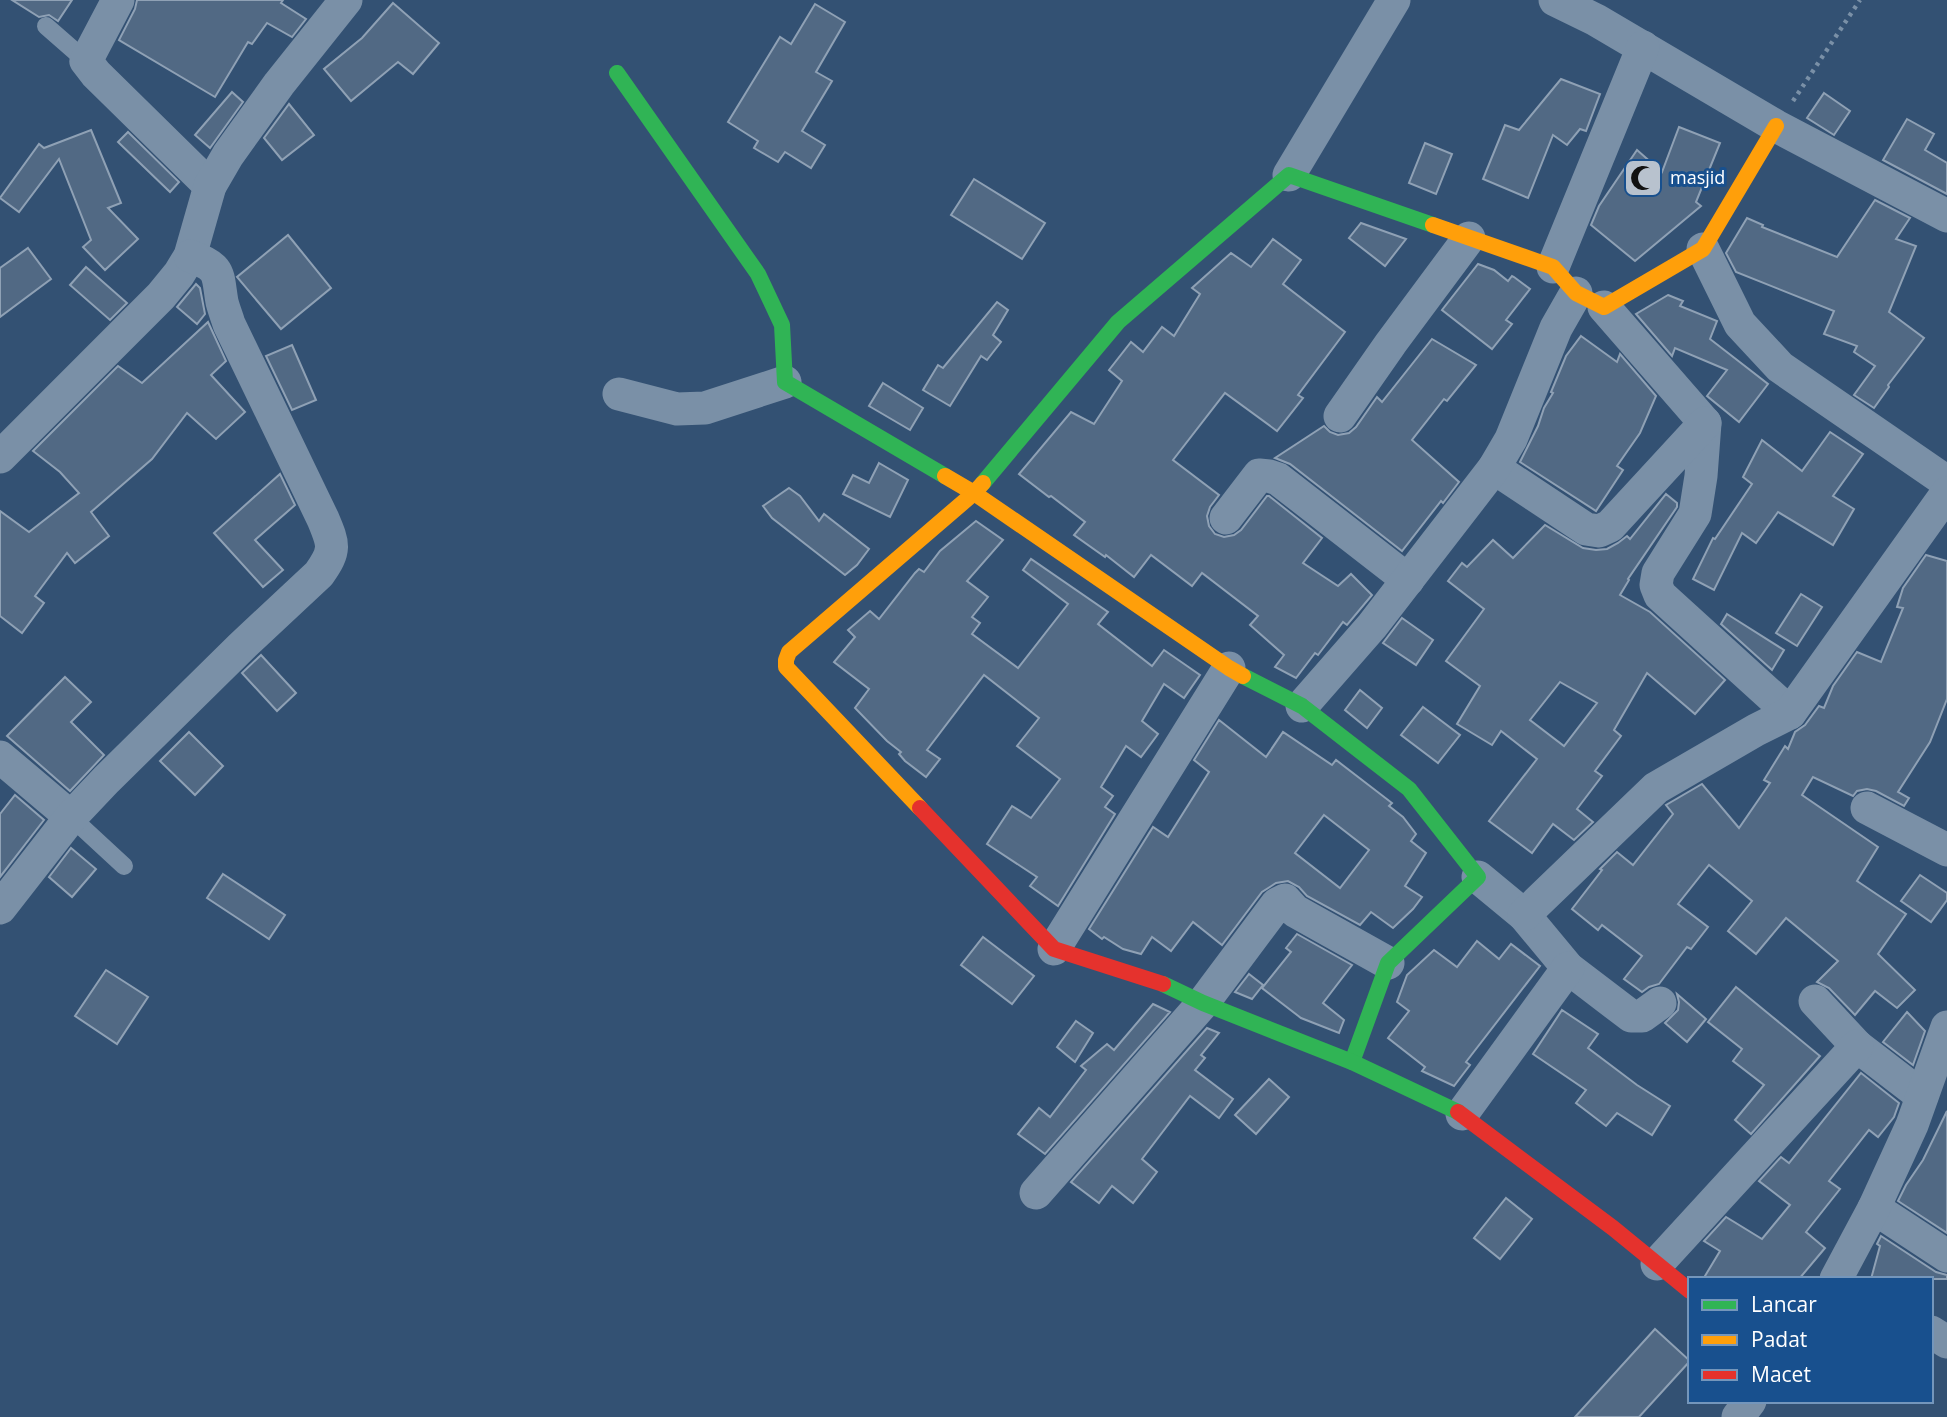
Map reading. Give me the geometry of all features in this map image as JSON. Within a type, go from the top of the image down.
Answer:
[{"type":"street","points":[[118,0],[86,61],[210,186]]},
{"type":"street","points":[[3,448],[161,296],[179,274],[190,256],[210,186],[228,155],[346,0]]},
{"type":"street","points":[[1394,0],[1289,175],[1118,321],[974,493],[789,652],[786,667],[1054,949],[1158,982],[1203,1003],[1352,1062],[1462,1114],[1614,1228],[1688,1289]]},
{"type":"street","points":[[1555,0],[1597,20],[1776,126],[1947,216]]},
{"type":"street","points":[[1553,267],[1643,47]]},
{"type":"street","points":[[617,73],[758,274],[782,325],[785,382]]},
{"type":"street","points":[[1303,706],[1372,626],[1493,468],[1511,439],[1556,328],[1590,300],[1703,249],[1776,126]]},
{"type":"street","points":[[1289,175],[1553,267],[1590,300],[1705,423],[1695,514],[1658,573],[1656,585],[1660,595],[1790,713]]},
{"type":"street","points":[[1340,416],[1469,238]]},
{"type":"street","points":[[1703,249],[1740,324],[1780,367],[1947,482]]},
{"type":"street","points":[[0,908],[71,817],[242,646],[319,574],[332,548],[323,519],[229,324],[222,304],[219,278],[214,268],[190,256]]},
{"type":"street","points":[[619,394],[677,409],[705,408],[785,382],[974,493],[1229,668],[1303,706],[1409,789],[1478,877],[1524,915],[1568,968],[1631,1016],[1642,1016],[1660,1003]]},
{"type":"street","points":[[1493,468],[1586,530],[1599,531],[1610,526],[1705,423]]},
{"type":"street","points":[[1226,518],[1259,475],[1269,476],[1278,480],[1408,580]]},
{"type":"street","points":[[1524,915],[1656,788],[1790,713],[1947,493]]},
{"type":"street","points":[[1054,949],[1229,668]]},
{"type":"street","points":[[0,757],[71,817]]},
{"type":"street","points":[[1867,808],[1947,850]]},
{"type":"street","points":[[1352,1062],[1388,963],[1478,877]]},
{"type":"street","points":[[1036,1193],[1203,1003],[1277,904],[1285,900],[1295,911],[1388,963]]},
{"type":"street","points":[[1462,1114],[1568,968]]},
{"type":"street","points":[[1815,1001],[1857,1046],[1922,1096]]},
{"type":"street","points":[[1842,1277],[1912,1125],[1947,1027]]},
{"type":"street","points":[[1657,1265],[1857,1046]]},
{"type":"street","points":[[1874,1208],[1947,1256]]},
{"type":"lane","points":[[46,26],[86,61]]},
{"type":"lane","points":[[71,817],[124,866]]},
{"type":"path","points":[[1776,126],[1860,0]]},
{"type":"building","points":[[12,0],[72,0],[58,21],[49,15],[39,17]]},
{"type":"building","points":[[137,0],[283,0],[281,3],[306,19],[292,37],[267,23],[252,44],[248,42],[215,97],[119,40]]},
{"type":"building","points":[[393,3],[439,43],[413,74],[398,62],[351,101],[324,69],[362,38]]},
{"type":"building","points":[[815,4],[845,22],[816,72],[832,81],[802,131],[825,145],[811,168],[785,152],[778,162],[754,148],[758,141],[728,122],[780,37],[791,44]]},
{"type":"building","points":[[1561,79],[1600,94],[1586,131],[1580,129],[1567,145],[1553,135],[1528,198],[1483,179],[1505,125],[1519,130]]},
{"type":"building","points":[[232,92],[243,102],[210,148],[195,135]]},
{"type":"building","points":[[1824,93],[1850,111],[1834,135],[1807,118]]},
{"type":"building","points":[[289,104],[314,135],[282,160],[264,138]]},
{"type":"building","points":[[1907,119],[1934,134],[1925,150],[1947,163],[1947,194],[1883,160]]},
{"type":"building","name":"masjid","points":[[1679,127],[1720,143],[1696,202],[1701,206],[1635,261],[1591,225],[1599,206],[1637,150],[1662,172]]},
{"type":"building","points":[[91,130],[121,203],[108,208],[138,239],[105,270],[83,247],[91,240],[59,159],[19,212],[0,198],[39,144],[44,148]]},
{"type":"building","points":[[128,132],[179,182],[170,192],[118,142]]},
{"type":"building","points":[[1425,143],[1452,154],[1436,194],[1409,183]]},
{"type":"building","points":[[974,179],[1045,223],[1022,259],[951,215]]},
{"type":"building","points":[[1875,200],[1910,218],[1896,239],[1916,246],[1889,312],[1924,338],[1874,408],[1854,395],[1875,366],[1854,352],[1857,346],[1824,334],[1834,311],[1736,272],[1726,253],[1747,218],[1763,225],[1762,227],[1837,257]]},
{"type":"building","points":[[1361,223],[1406,239],[1385,266],[1349,238]]},
{"type":"building","points":[[288,235],[331,288],[281,329],[237,277]]},
{"type":"building","points":[[1273,239],[1301,260],[1283,284],[1345,332],[1298,395],[1303,398],[1277,431],[1225,393],[1173,460],[1219,495],[1207,516],[1209,526],[1215,534],[1224,537],[1234,535],[1269,496],[1322,538],[1303,563],[1338,586],[1351,574],[1372,595],[1347,625],[1343,622],[1296,678],[1275,667],[1284,655],[1250,625],[1258,616],[1202,573],[1192,586],[1151,555],[1134,577],[1074,535],[1085,522],[1019,474],[1071,412],[1094,424],[1122,381],[1109,370],[1131,342],[1143,352],[1162,327],[1174,336],[1200,294],[1192,288],[1231,253],[1251,267]]},
{"type":"building","points":[[28,248],[51,279],[0,317],[0,268]]},
{"type":"building","points":[[1478,264],[1494,270],[1508,281],[1512,276],[1530,289],[1506,320],[1512,324],[1492,349],[1442,310]]},
{"type":"building","points":[[86,267],[127,303],[110,320],[70,285]]},
{"type":"building","points":[[196,284],[200,288],[205,314],[197,324],[177,307]]},
{"type":"building","points":[[1668,295],[1683,301],[1680,306],[1717,321],[1710,339],[1768,384],[1739,422],[1707,396],[1727,370],[1675,348],[1672,356],[1636,314]]},
{"type":"building","points":[[997,302],[1008,310],[993,335],[1001,342],[987,360],[981,356],[950,406],[923,390],[938,365],[943,368]]},
{"type":"building","points":[[208,322],[226,361],[211,375],[245,412],[216,439],[187,413],[152,459],[91,512],[109,536],[75,563],[67,553],[35,596],[44,603],[22,633],[0,616],[0,511],[29,532],[79,493],[60,472],[33,451],[118,366],[142,383]]},
{"type":"building","points":[[1581,336],[1617,362],[1620,354],[1656,396],[1640,433],[1617,466],[1623,470],[1596,511],[1520,462],[1553,393],[1551,392],[1566,356]]},
{"type":"building","points":[[1432,339],[1476,365],[1447,401],[1444,399],[1412,440],[1459,482],[1402,551],[1290,464],[1275,458],[1324,426],[1338,435],[1349,433],[1377,397],[1382,402]]},
{"type":"building","points":[[292,345],[316,400],[292,410],[266,356]]},
{"type":"building","points":[[883,383],[923,408],[910,430],[869,406]]},
{"type":"building","points":[[1830,432],[1863,454],[1833,496],[1854,509],[1833,545],[1778,512],[1756,543],[1742,533],[1714,590],[1693,579],[1713,538],[1715,539],[1752,484],[1743,477],[1762,440],[1802,471]]},
{"type":"building","points":[[879,463],[908,480],[890,517],[843,494],[853,475],[869,483]]},
{"type":"building","points":[[280,474],[295,505],[255,540],[283,570],[263,587],[214,533]]},
{"type":"building","points":[[789,488],[800,496],[819,521],[824,514],[869,549],[845,575],[772,518],[763,506]]},
{"type":"building","points":[[1666,494],[1677,503],[1677,507],[1620,595],[1650,612],[1725,680],[1695,714],[1647,673],[1614,730],[1621,736],[1595,771],[1602,776],[1577,809],[1593,822],[1574,840],[1553,824],[1532,853],[1489,821],[1537,759],[1501,731],[1492,745],[1457,724],[1480,686],[1446,661],[1484,609],[1448,581],[1462,563],[1467,567],[1493,540],[1513,558],[1545,525],[1583,548],[1607,549],[1627,536],[1630,539]],"holes":[[[1560,682],[1597,703],[1564,746],[1530,720]]]},
{"type":"building","points":[[976,521],[1003,540],[967,581],[988,597],[972,617],[980,623],[972,634],[1018,668],[1068,604],[1023,570],[1031,559],[1108,612],[1098,624],[1152,666],[1164,650],[1200,675],[1184,698],[1164,684],[1142,721],[1158,734],[1141,757],[1126,746],[1101,787],[1113,796],[1105,807],[1115,814],[1058,906],[1030,886],[1037,877],[987,844],[1012,806],[1031,818],[1060,779],[1017,746],[1039,718],[984,675],[927,750],[940,759],[926,777],[905,761],[899,754],[901,752],[855,708],[869,689],[834,662],[855,637],[848,630],[870,611],[879,619],[915,573],[919,569],[924,572],[940,551]]},
{"type":"building","points":[[1926,555],[1947,561],[1947,699],[1930,742],[1898,792],[1909,798],[1904,806],[1867,789],[1857,791],[1853,796],[1813,777],[1802,795],[1878,847],[1857,881],[1906,914],[1878,954],[1915,990],[1897,1008],[1875,991],[1855,1015],[1829,988],[1817,982],[1838,961],[1786,918],[1756,954],[1728,931],[1752,901],[1709,865],[1678,904],[1708,927],[1691,949],[1687,947],[1659,984],[1642,992],[1624,979],[1642,956],[1602,925],[1598,930],[1572,909],[1602,870],[1600,869],[1617,852],[1633,865],[1673,814],[1666,805],[1702,784],[1739,828],[1770,783],[1764,780],[1785,746],[1788,749],[1795,732],[1805,725],[1819,706],[1824,708],[1833,686],[1857,652],[1881,662],[1903,608],[1897,607],[1903,588]]},
{"type":"building","points":[[1801,594],[1822,607],[1797,646],[1776,633]]},
{"type":"building","points":[[1727,614],[1784,650],[1772,670],[1721,624]]},
{"type":"building","points":[[1402,618],[1433,640],[1416,665],[1383,643]]},
{"type":"building","points":[[261,655],[296,693],[277,711],[242,673]]},
{"type":"building","points":[[65,677],[91,702],[71,722],[104,755],[70,791],[7,736]]},
{"type":"building","points":[[1360,690],[1382,708],[1367,728],[1345,710]]},
{"type":"building","points":[[1423,707],[1460,735],[1438,763],[1401,735]]},
{"type":"building","points":[[1219,720],[1266,757],[1283,732],[1332,765],[1336,760],[1392,803],[1389,806],[1403,817],[1416,834],[1411,841],[1426,853],[1405,886],[1422,897],[1393,928],[1371,912],[1360,925],[1307,896],[1299,887],[1288,881],[1276,883],[1262,892],[1222,945],[1193,922],[1171,951],[1152,937],[1141,954],[1123,949],[1104,937],[1102,939],[1089,929],[1153,827],[1168,837],[1209,772],[1194,760]],"holes":[[[1324,815],[1369,850],[1340,888],[1295,853]]]},
{"type":"building","points":[[189,732],[223,766],[195,795],[160,761]]},
{"type":"building","points":[[15,795],[44,820],[0,877],[0,814]]},
{"type":"building","points":[[71,848],[96,869],[72,897],[49,877]]},
{"type":"building","points":[[223,874],[285,915],[269,939],[207,898]]},
{"type":"building","points":[[1920,875],[1947,893],[1947,900],[1931,922],[1901,901]]},
{"type":"building","points":[[1297,934],[1352,965],[1323,1003],[1344,1020],[1339,1033],[1301,1018],[1262,988],[1291,952],[1286,948]]},
{"type":"building","points":[[983,937],[1034,976],[1012,1004],[961,965]]},
{"type":"building","points":[[1477,941],[1499,959],[1511,944],[1540,966],[1466,1062],[1470,1065],[1454,1086],[1422,1071],[1425,1067],[1388,1038],[1409,1011],[1397,1002],[1407,975],[1434,950],[1457,967]]},
{"type":"building","points":[[106,970],[148,997],[117,1044],[75,1016]]},
{"type":"building","points":[[1249,974],[1263,985],[1252,999],[1235,992]]},
{"type":"building","points":[[1736,987],[1820,1056],[1751,1134],[1735,1120],[1764,1085],[1733,1061],[1742,1049],[1708,1022]]},
{"type":"building","points":[[1677,994],[1706,1019],[1687,1042],[1665,1023],[1678,1010]]},
{"type":"building","points":[[1153,1004],[1170,1012],[1045,1154],[1018,1134],[1039,1108],[1050,1117],[1086,1070],[1081,1066],[1107,1044],[1114,1050]]},
{"type":"building","points":[[1562,1010],[1598,1034],[1588,1048],[1670,1106],[1652,1135],[1617,1113],[1606,1126],[1576,1103],[1586,1090],[1533,1054]]},
{"type":"building","points":[[1907,1012],[1925,1031],[1913,1065],[1883,1042]]},
{"type":"building","points":[[1076,1021],[1093,1033],[1075,1062],[1057,1047]]},
{"type":"building","points":[[1207,1028],[1219,1033],[1201,1055],[1205,1058],[1195,1070],[1233,1099],[1219,1118],[1190,1096],[1142,1159],[1157,1172],[1133,1203],[1112,1186],[1099,1203],[1071,1182]]},
{"type":"building","points":[[1861,1073],[1899,1103],[1894,1117],[1878,1137],[1869,1130],[1829,1181],[1840,1189],[1806,1232],[1825,1248],[1801,1277],[1706,1277],[1720,1251],[1704,1241],[1726,1217],[1762,1239],[1790,1205],[1759,1181],[1781,1157],[1789,1163]]},
{"type":"building","points":[[1269,1079],[1289,1097],[1256,1134],[1235,1115]]},
{"type":"building","points":[[1947,1111],[1947,1233],[1898,1201],[1923,1160]]},
{"type":"building","points":[[1506,1198],[1532,1219],[1500,1259],[1474,1238]]},
{"type":"building","points":[[1881,1236],[1936,1272],[1947,1275],[1947,1279],[1872,1277],[1880,1246],[1877,1244]]},
{"type":"building","points":[[1655,1329],[1688,1359],[1688,1363],[1639,1417],[1575,1417]]},
{"type":"traffic: fast","points":[[617,73],[758,274],[782,325],[785,382],[945,476]]},
{"type":"traffic: fast","points":[[983,483],[1118,322],[1289,175],[1433,225]]},
{"type":"traffic: fast","points":[[1243,676],[1302,706],[1409,789],[1478,877],[1388,963],[1352,1062]]},
{"type":"traffic: fast","points":[[1163,984],[1203,1003],[1352,1062],[1458,1112]]},
{"type":"traffic: slow","points":[[1433,225],[1553,267],[1576,293],[1604,307],[1703,249],[1776,126]]},
{"type":"traffic: slow","points":[[945,476],[1243,676]]},
{"type":"traffic: slow","points":[[920,808],[786,667],[786,660],[789,652],[983,483]]},
{"type":"traffic: jam","points":[[920,808],[1054,949],[1163,984]]},
{"type":"traffic: jam","points":[[1458,1112],[1613,1228],[1688,1289]]},
{"type":"place","name":"masjid","points":[[1643,178]]}]
